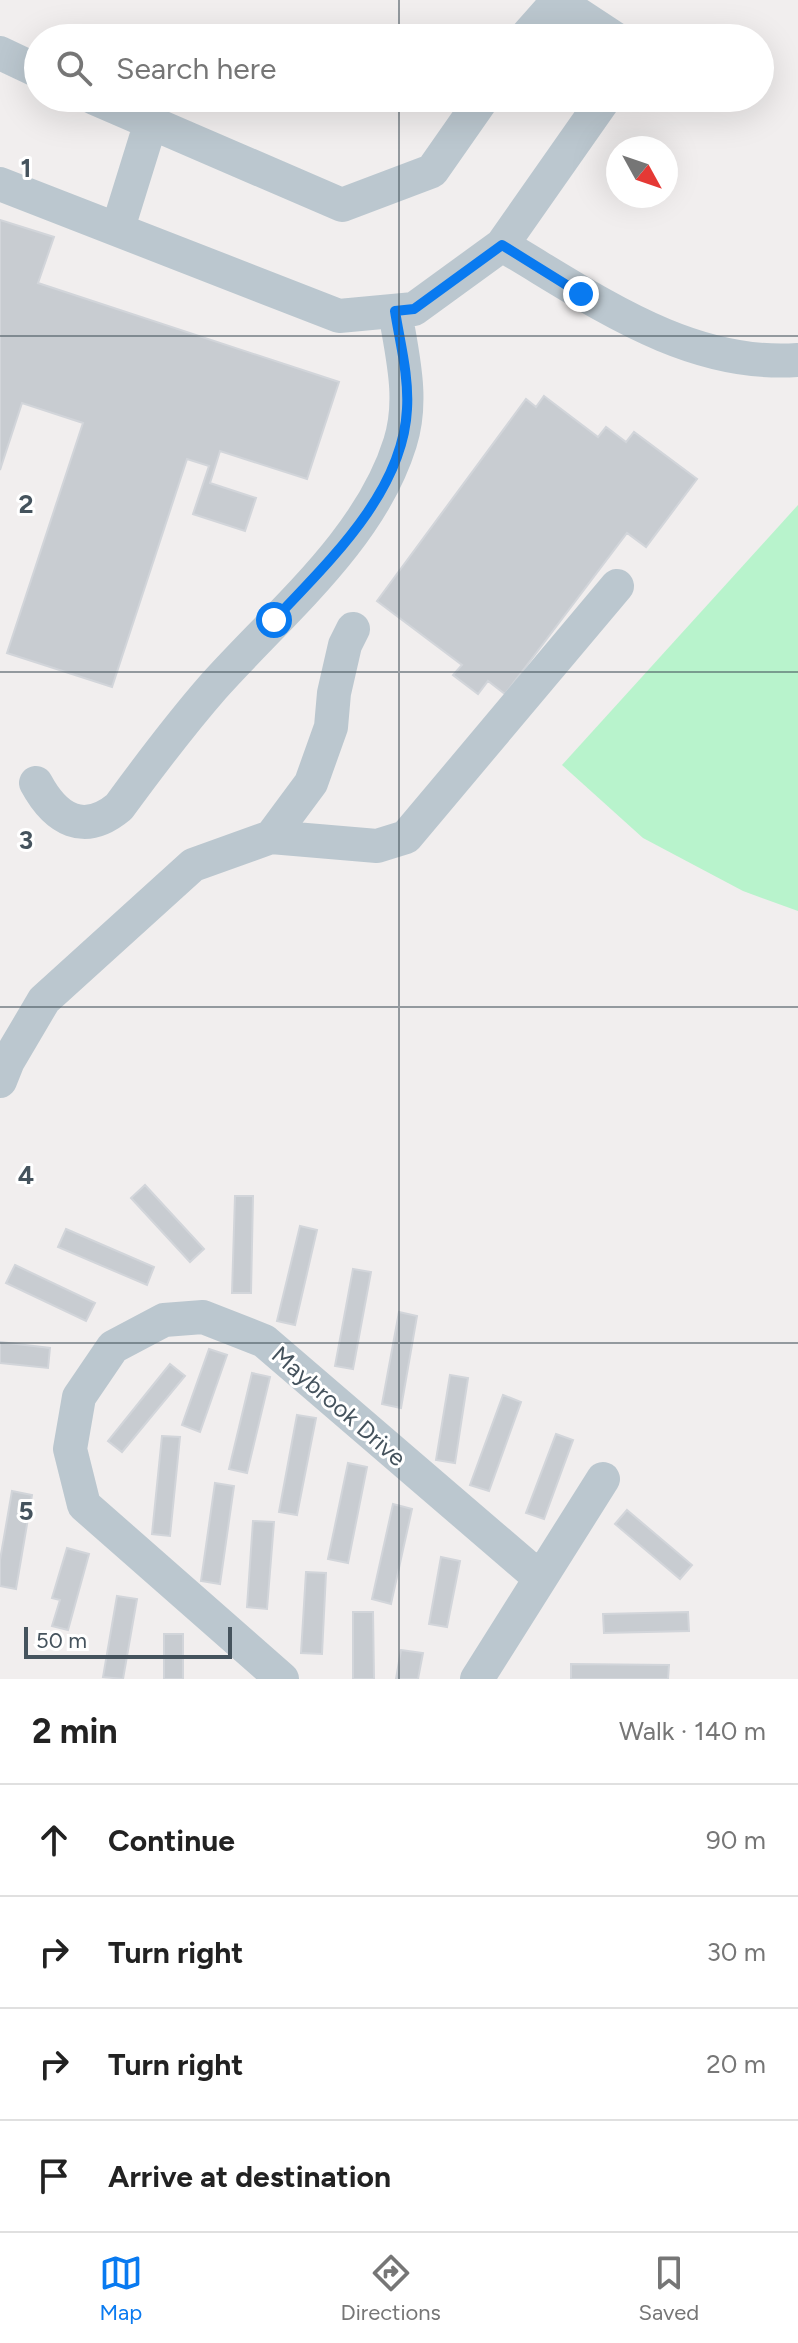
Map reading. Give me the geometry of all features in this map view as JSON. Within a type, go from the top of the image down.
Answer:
[{"type":"street","points":[[536,24],[542,17],[564,5],[593,24]]},
{"type":"street","points":[[0,53],[24,64]]},
{"type":"street","points":[[123,112],[342,205],[432,171],[473,112]]},
{"type":"street","points":[[0,184],[339,316],[414,309],[502,245],[595,112]]},
{"type":"street","points":[[118,228],[150,125]]},
{"type":"street","points":[[502,245],[621,318],[691,346],[762,363],[798,360]]},
{"type":"street","points":[[36,783],[52,805],[77,823],[86,825],[108,816],[119,807],[211,690],[344,542],[369,508],[401,442],[407,384],[395,311]]},
{"type":"street","points":[[0,1081],[8,1061],[44,1000],[193,865],[271,837],[377,846],[406,837],[617,586]]},
{"type":"street","points":[[271,837],[311,783],[331,727],[334,693],[345,645],[353,629]]},
{"type":"street","name":"Maybrook Drive","points":[[282,1679],[84,1505],[70,1449],[79,1397],[113,1347],[164,1320],[203,1317],[264,1341],[540,1578]]},
{"type":"street","points":[[477,1679],[603,1479]]},
{"type":"green space","points":[[798,505],[798,911],[743,891],[643,838],[562,765]]},
{"type":"building","points":[[0,220],[54,237],[38,283],[339,382],[307,479],[220,451],[210,483],[256,498],[245,531],[193,514],[209,466],[187,459],[112,687],[7,653],[83,423],[22,403],[0,470]]},
{"type":"building","points":[[544,396],[598,437],[606,427],[626,442],[634,432],[697,479],[646,547],[627,533],[505,694],[488,681],[478,694],[453,675],[462,665],[377,601],[526,399],[536,407]]},
{"type":"building","points":[[145,1185],[204,1249],[190,1262],[131,1198]]},
{"type":"building","points":[[235,1196],[253,1196],[251,1293],[232,1293]]},
{"type":"building","points":[[300,1226],[317,1230],[295,1325],[277,1321]]},
{"type":"building","points":[[66,1229],[154,1267],[147,1285],[58,1247]]},
{"type":"building","points":[[15,1265],[95,1303],[86,1321],[6,1283]]},
{"type":"building","points":[[353,1269],[371,1272],[353,1369],[335,1366]]},
{"type":"building","points":[[399,1312],[417,1316],[401,1408],[382,1404]]},
{"type":"building","points":[[0,1342],[50,1348],[48,1368],[0,1363]]},
{"type":"building","points":[[209,1349],[227,1355],[200,1432],[182,1425]]},
{"type":"building","points":[[170,1364],[185,1376],[122,1452],[108,1441]]},
{"type":"building","points":[[252,1373],[270,1377],[247,1473],[229,1469]]},
{"type":"building","points":[[450,1375],[468,1378],[455,1463],[436,1460]]},
{"type":"building","points":[[503,1395],[521,1402],[489,1491],[470,1485]]},
{"type":"building","points":[[297,1415],[316,1418],[297,1515],[279,1512]]},
{"type":"building","points":[[556,1434],[573,1440],[544,1519],[526,1513]]},
{"type":"building","points":[[162,1436],[180,1437],[170,1536],[152,1534]]},
{"type":"building","points":[[348,1463],[367,1467],[348,1563],[328,1559]]},
{"type":"building","points":[[215,1483],[234,1486],[220,1584],[201,1581]]},
{"type":"building","points":[[12,1491],[32,1495],[16,1589],[0,1586],[0,1560]]},
{"type":"building","points":[[393,1504],[412,1509],[391,1604],[372,1599]]},
{"type":"building","points":[[627,1510],[692,1565],[680,1579],[615,1524]]},
{"type":"building","points":[[253,1521],[274,1522],[267,1609],[247,1607]]},
{"type":"building","points":[[67,1548],[89,1554],[68,1630],[52,1626],[60,1600],[52,1598]]},
{"type":"building","points":[[441,1557],[460,1561],[447,1627],[429,1624]]},
{"type":"building","points":[[306,1572],[326,1573],[322,1654],[301,1653]]},
{"type":"building","points":[[117,1596],[137,1599],[123,1679],[103,1677]]},
{"type":"building","points":[[353,1612],[373,1612],[374,1679],[353,1679]]},
{"type":"building","points":[[688,1612],[689,1631],[604,1633],[603,1614]]},
{"type":"building","points":[[164,1634],[183,1634],[183,1679],[164,1679]]},
{"type":"building","points":[[401,1650],[423,1653],[418,1679],[396,1679]]},
{"type":"building","points":[[571,1664],[669,1665],[668,1679],[571,1679]]},
{"type":"route","points":[[274,620],[344,542],[369,508],[401,442],[407,413],[407,384],[395,311],[414,309],[502,245],[581,294]]}]
